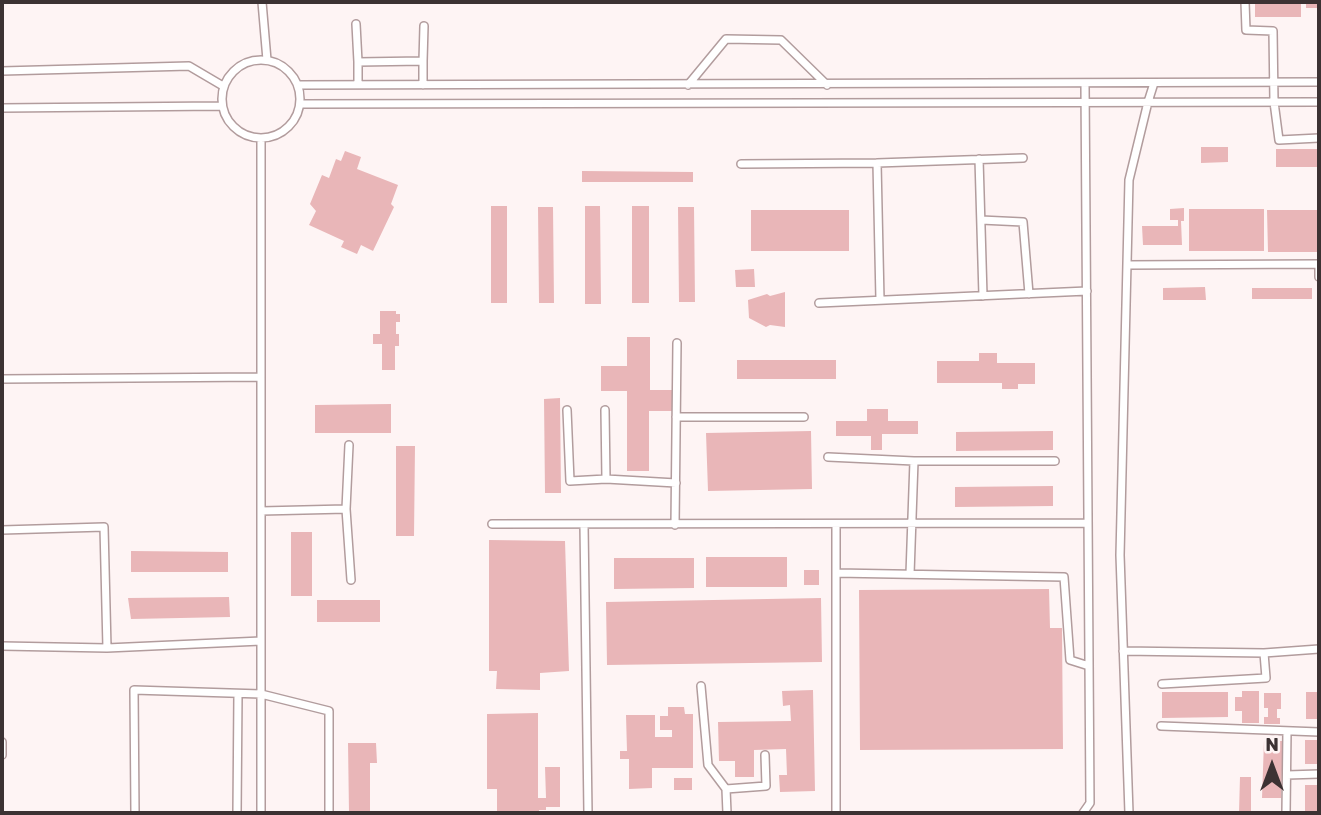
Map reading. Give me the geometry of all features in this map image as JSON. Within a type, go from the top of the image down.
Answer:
[{"type":"lane","points":[[1245,2],[1245,30],[1273,31],[1274,102],[1279,140],[1319,138]]},
{"type":"lane","points":[[262,4],[267,60]]},
{"type":"lane","points":[[356,24],[358,85]]},
{"type":"lane","points":[[423,85],[424,26]]},
{"type":"lane","points":[[688,85],[726,39],[781,40],[827,85]]},
{"type":"lane","points":[[267,60],[280,64],[291,73],[299,85],[301,104],[294,121],[287,128],[280,134],[261,139],[235,129],[226,119],[221,106],[221,96],[223,86],[233,71],[248,61],[267,60]]},
{"type":"lane","points":[[358,62],[423,61]]},
{"type":"lane","points":[[2,71],[189,66],[223,86]]},
{"type":"lane","points":[[299,85],[1319,82]]},
{"type":"lane","points":[[1129,813],[1120,555],[1129,180],[1154,83]]},
{"type":"lane","points":[[1083,813],[1090,803],[1085,84]]},
{"type":"lane","points":[[301,104],[1319,102]]},
{"type":"lane","points":[[2,108],[221,106]]},
{"type":"lane","points":[[261,139],[261,813]]},
{"type":"lane","points":[[741,164],[1023,158]]},
{"type":"lane","points":[[979,159],[983,296]]},
{"type":"lane","points":[[877,163],[880,300]]},
{"type":"lane","points":[[981,220],[1023,222],[1028,294]]},
{"type":"lane","points":[[1127,265],[1319,264],[1319,276]]},
{"type":"lane","points":[[819,303],[1087,291]]},
{"type":"lane","points":[[676,525],[677,343]]},
{"type":"lane","points":[[2,379],[261,377]]},
{"type":"lane","points":[[567,410],[570,481],[606,479],[676,483]]},
{"type":"lane","points":[[604,410],[606,479]]},
{"type":"lane","points":[[676,417],[804,417]]},
{"type":"lane","points":[[349,445],[346,509],[351,580]]},
{"type":"lane","points":[[828,457],[914,461],[1055,461]]},
{"type":"lane","points":[[910,574],[914,461]]},
{"type":"lane","points":[[261,511],[346,509]]},
{"type":"lane","points":[[492,524],[1088,523]]},
{"type":"lane","points":[[836,524],[836,813]]},
{"type":"lane","points":[[584,525],[588,813]]},
{"type":"lane","points":[[2,530],[104,527],[107,648]]},
{"type":"lane","points":[[836,573],[1063,576],[1070,660],[1089,666]]},
{"type":"lane","points":[[2,646],[107,648],[261,641]]},
{"type":"lane","points":[[1123,651],[1264,653],[1319,649]]},
{"type":"lane","points":[[1162,684],[1266,678],[1264,653]]},
{"type":"lane","points":[[701,686],[708,765],[726,789],[727,813]]},
{"type":"lane","points":[[135,813],[134,690],[261,694],[330,710],[329,813]]},
{"type":"lane","points":[[237,813],[238,694]]},
{"type":"lane","points":[[1161,726],[1319,732]]},
{"type":"lane","points":[[1286,813],[1287,731]]},
{"type":"lane","points":[[2,742],[2,755]]},
{"type":"lane","points":[[726,789],[766,786],[765,755]]},
{"type":"lane","points":[[1287,775],[1319,774]]},
{"type":"building","points":[[1255,2],[1301,2],[1301,17],[1255,17]]},
{"type":"building","points":[[1306,2],[1319,2],[1319,8],[1306,8]]},
{"type":"building","points":[[1201,147],[1228,147],[1228,162],[1201,163]]},
{"type":"building","points":[[1276,149],[1319,149],[1319,167],[1276,167]]},
{"type":"building","points":[[345,151],[361,157],[357,169],[398,185],[391,204],[394,207],[373,251],[361,245],[357,254],[341,247],[344,241],[309,225],[316,211],[310,204],[322,175],[329,178],[336,159],[341,161]]},
{"type":"building","points":[[582,171],[693,172],[693,182],[582,182]]},
{"type":"building","points":[[491,206],[507,206],[507,303],[491,303]]},
{"type":"building","points":[[585,206],[600,206],[601,304],[585,304]]},
{"type":"building","points":[[632,206],[649,206],[649,303],[632,303]]},
{"type":"building","points":[[538,207],[553,207],[554,303],[539,303]]},
{"type":"building","points":[[678,207],[694,207],[695,302],[679,302]]},
{"type":"building","points":[[1184,208],[1184,221],[1181,221],[1182,245],[1143,245],[1142,226],[1178,226],[1178,220],[1170,220],[1170,209]]},
{"type":"building","points":[[1189,209],[1264,209],[1264,251],[1189,251]]},
{"type":"building","points":[[751,210],[849,210],[849,251],[751,251]]},
{"type":"building","points":[[1267,210],[1319,210],[1319,252],[1268,252]]},
{"type":"building","points":[[754,269],[755,287],[736,287],[735,270]]},
{"type":"building","points":[[1205,287],[1206,300],[1163,300],[1163,288]]},
{"type":"building","points":[[1252,288],[1312,288],[1312,299],[1252,299]]},
{"type":"building","points":[[785,292],[785,327],[766,327],[749,318],[748,300]]},
{"type":"building","points":[[380,311],[396,311],[396,314],[400,314],[400,322],[396,322],[399,346],[395,346],[395,370],[382,370],[382,344],[373,344],[373,334],[380,334]]},
{"type":"building","points":[[627,337],[650,337],[650,390],[672,390],[672,411],[649,411],[649,471],[627,471],[627,391],[601,391],[601,366],[627,366]]},
{"type":"building","points":[[979,353],[997,353],[997,363],[1035,363],[1035,384],[1018,384],[1018,389],[1002,389],[1002,383],[937,383],[937,361],[979,361]]},
{"type":"building","points":[[737,360],[836,360],[836,379],[737,379]]},
{"type":"building","points":[[560,398],[561,493],[545,493],[544,399]]},
{"type":"building","points":[[391,404],[391,433],[315,433],[315,405]]},
{"type":"building","points":[[867,409],[888,409],[888,421],[918,421],[918,434],[882,434],[882,450],[871,450],[871,436],[836,436],[836,421],[867,421]]},
{"type":"building","points":[[811,431],[812,489],[708,491],[706,433]]},
{"type":"building","points":[[1053,431],[1053,450],[956,451],[956,432]]},
{"type":"building","points":[[396,446],[415,446],[414,536],[396,536]]},
{"type":"building","points":[[1053,486],[1053,506],[955,507],[955,487]]},
{"type":"building","points":[[291,532],[312,532],[312,596],[291,596]]},
{"type":"building","points":[[489,540],[565,541],[569,671],[540,673],[540,690],[496,689],[497,671],[489,671]]},
{"type":"building","points":[[131,551],[228,552],[228,572],[131,572]]},
{"type":"building","points":[[706,557],[787,557],[787,587],[706,587]]},
{"type":"building","points":[[614,558],[694,558],[694,588],[614,589]]},
{"type":"building","points":[[804,570],[819,570],[819,585],[804,585]]},
{"type":"building","points":[[1049,589],[1050,628],[1062,628],[1063,749],[860,750],[859,590]]},
{"type":"building","points":[[229,597],[230,617],[131,619],[128,598]]},
{"type":"building","points":[[821,598],[822,662],[607,665],[606,602]]},
{"type":"building","points":[[317,600],[380,600],[380,622],[317,622]]},
{"type":"building","points":[[813,690],[815,791],[780,792],[779,775],[787,775],[786,749],[754,750],[754,777],[735,777],[735,761],[719,761],[718,722],[791,721],[790,705],[783,706],[782,691]]},
{"type":"building","points":[[1242,691],[1259,691],[1259,723],[1242,723],[1242,711],[1235,711],[1235,697],[1242,697]]},
{"type":"building","points":[[1162,692],[1228,692],[1228,717],[1162,718]]},
{"type":"building","points":[[1306,692],[1319,692],[1319,719],[1306,719]]},
{"type":"building","points":[[1264,693],[1281,693],[1281,709],[1277,709],[1280,724],[1264,724],[1264,717],[1268,717],[1268,708],[1264,708]]},
{"type":"building","points":[[668,707],[684,707],[685,714],[693,714],[693,768],[652,768],[652,788],[629,789],[629,759],[620,759],[620,751],[627,751],[626,715],[655,715],[655,737],[672,737],[672,730],[660,730],[660,716],[668,716]]},
{"type":"building","points":[[538,713],[538,798],[546,798],[545,767],[560,767],[560,807],[546,807],[546,810],[539,810],[539,813],[497,813],[497,789],[487,789],[487,714]]},
{"type":"building","points":[[1305,740],[1319,740],[1319,764],[1305,764]]},
{"type":"building","points":[[1264,741],[1283,741],[1281,798],[1262,798]]},
{"type":"building","points":[[348,743],[376,743],[377,763],[370,763],[370,813],[349,813]]},
{"type":"building","points":[[1240,777],[1251,777],[1251,813],[1239,813]]},
{"type":"building","points":[[674,778],[692,778],[692,790],[674,790]]},
{"type":"building","points":[[1305,785],[1319,785],[1319,811],[1305,811]]}]
